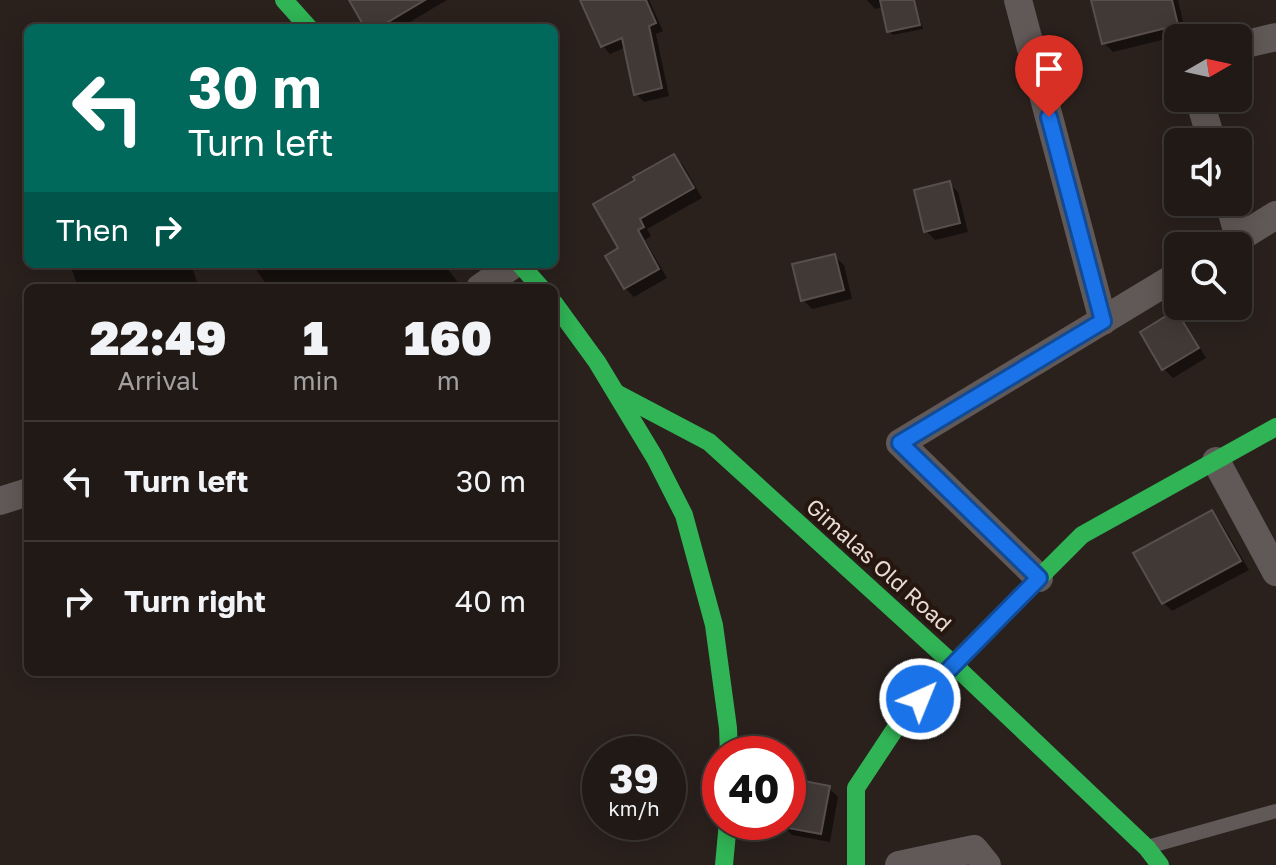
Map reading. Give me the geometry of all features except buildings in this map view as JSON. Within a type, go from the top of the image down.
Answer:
[{"type":"street","points":[[284,0],[305,24]]},
{"type":"street","points":[[1018,0],[1103,321]]},
{"type":"street","points":[[1252,43],[1276,37]]},
{"type":"street","points":[[1248,232],[1276,215]]},
{"type":"street","points":[[486,284],[508,268]]},
{"type":"street","points":[[524,268],[538,284]]},
{"type":"street","points":[[1039,578],[900,443],[1164,284]]},
{"type":"street","points":[[558,308],[616,393],[655,458],[684,515],[714,625],[728,736]]},
{"type":"street","name":"Gimalas Old Road","points":[[616,393],[709,442],[953,664],[1147,848],[1160,865]]},
{"type":"street","points":[[856,865],[856,788],[903,717],[953,664],[1082,535],[1276,427]]},
{"type":"street","points":[[1216,461],[1276,572]]},
{"type":"street","points":[[0,501],[24,493]]},
{"type":"street","points":[[724,865],[726,840]]},
{"type":"street","points":[[899,865],[974,849],[987,865]]},
{"type":"lane","points":[[1147,848],[1276,811]]},
{"type":"traffic: fast","points":[[284,0],[305,24]]},
{"type":"traffic: fast","points":[[524,268],[538,284]]},
{"type":"traffic: fast","points":[[558,308],[597,362],[655,458],[684,515],[714,625],[728,736]]},
{"type":"traffic: fast","points":[[616,393],[709,442],[953,664],[1147,848],[1160,865]]},
{"type":"traffic: fast","points":[[856,865],[856,788],[903,717],[953,664],[1082,535],[1276,427]]},
{"type":"traffic: fast","points":[[724,865],[726,840]]},
{"type":"route","points":[[920,699],[1039,578],[900,443],[1103,321],[1049,117]]}]
